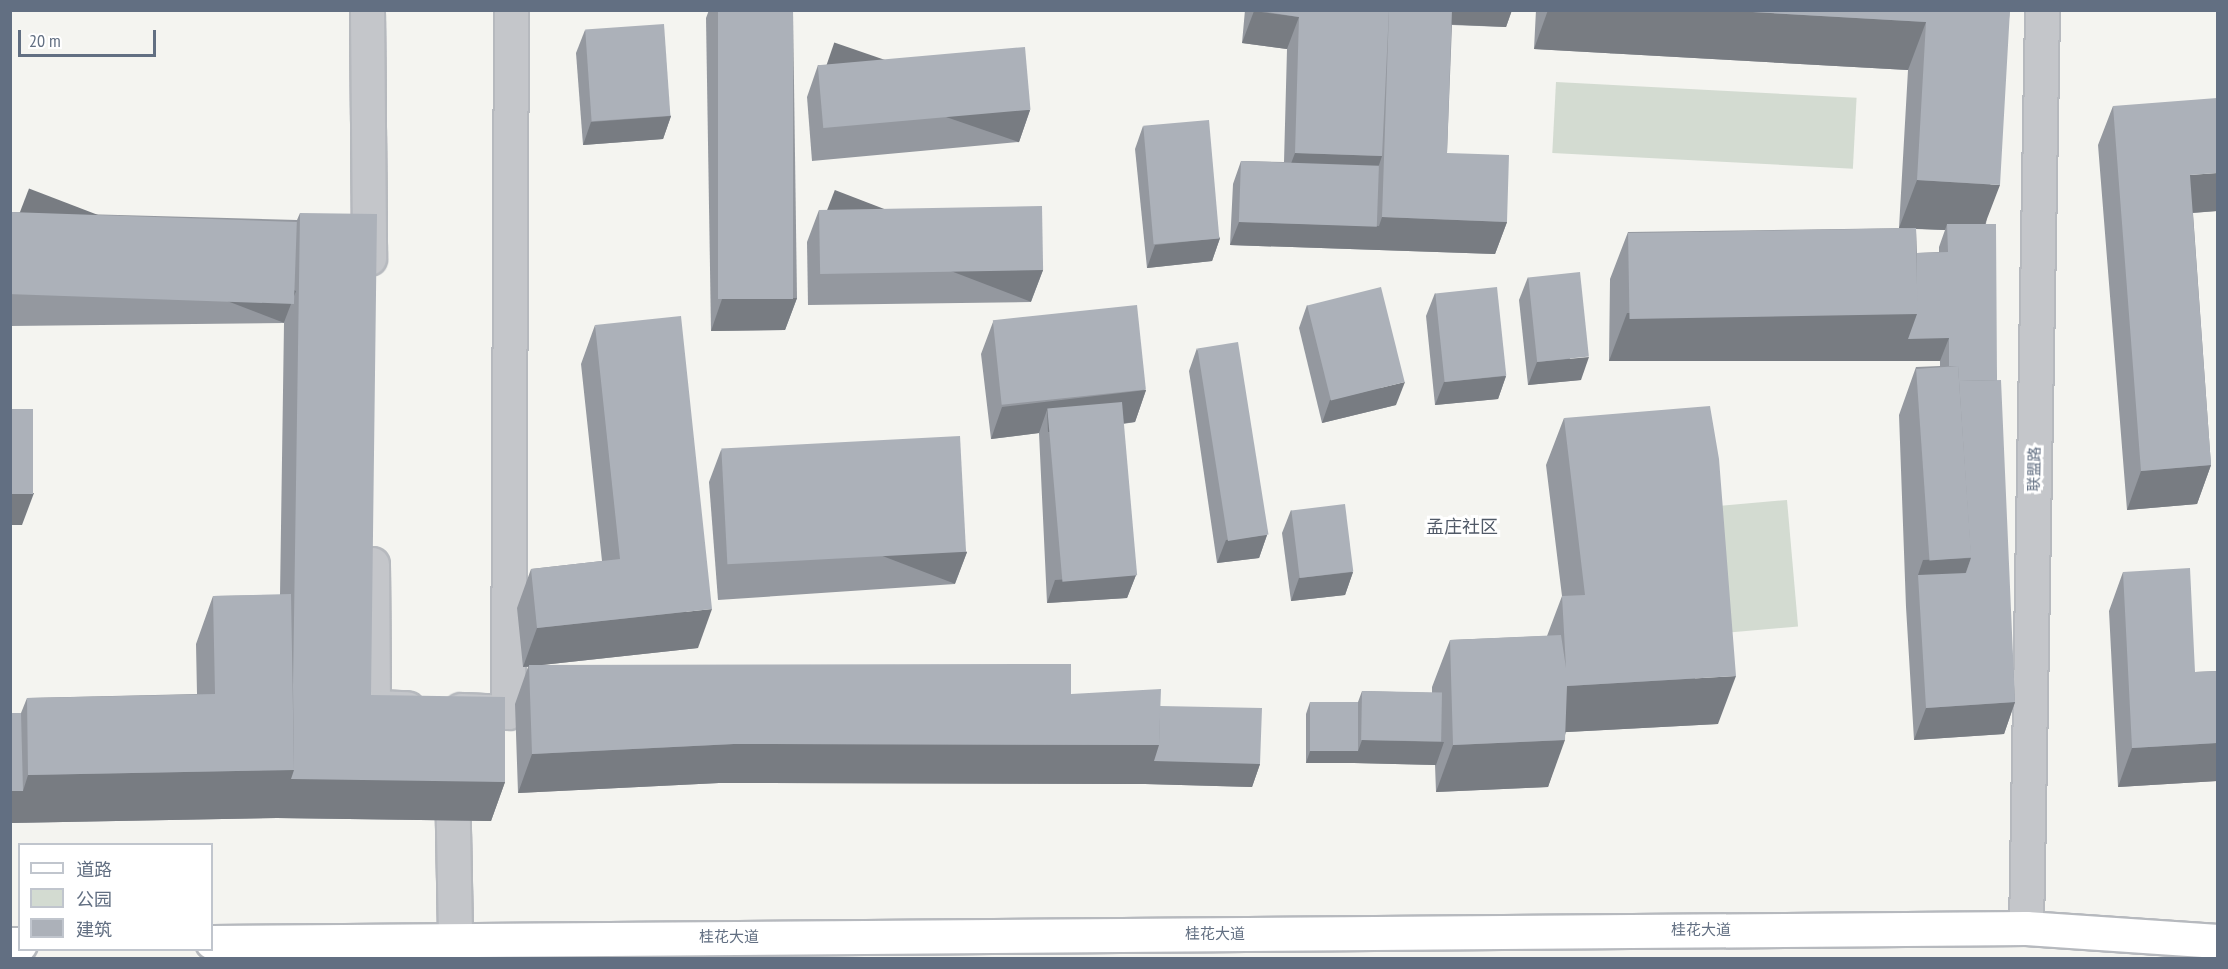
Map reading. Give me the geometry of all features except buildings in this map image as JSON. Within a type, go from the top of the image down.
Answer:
[{"type":"main road","name":"桂花大道","points":[[213,942],[471,946],[2026,928],[2217,941]]},
{"type":"street","points":[[367,10],[370,294]]},
{"type":"street","points":[[371,530],[373,707],[452,730],[508,712],[511,10]]},
{"type":"street","name":"联盟路","points":[[2026,928],[2042,10]]},
{"type":"street","points":[[452,730],[471,946]]},
{"type":"green space","points":[[1556,82],[1857,98],[1853,169],[1552,153]]},
{"type":"green space","points":[[1787,500],[1798,627],[1712,634],[1701,507]]},
{"type":"district","name":"孟庄社区","points":[[1462,527]]}]
